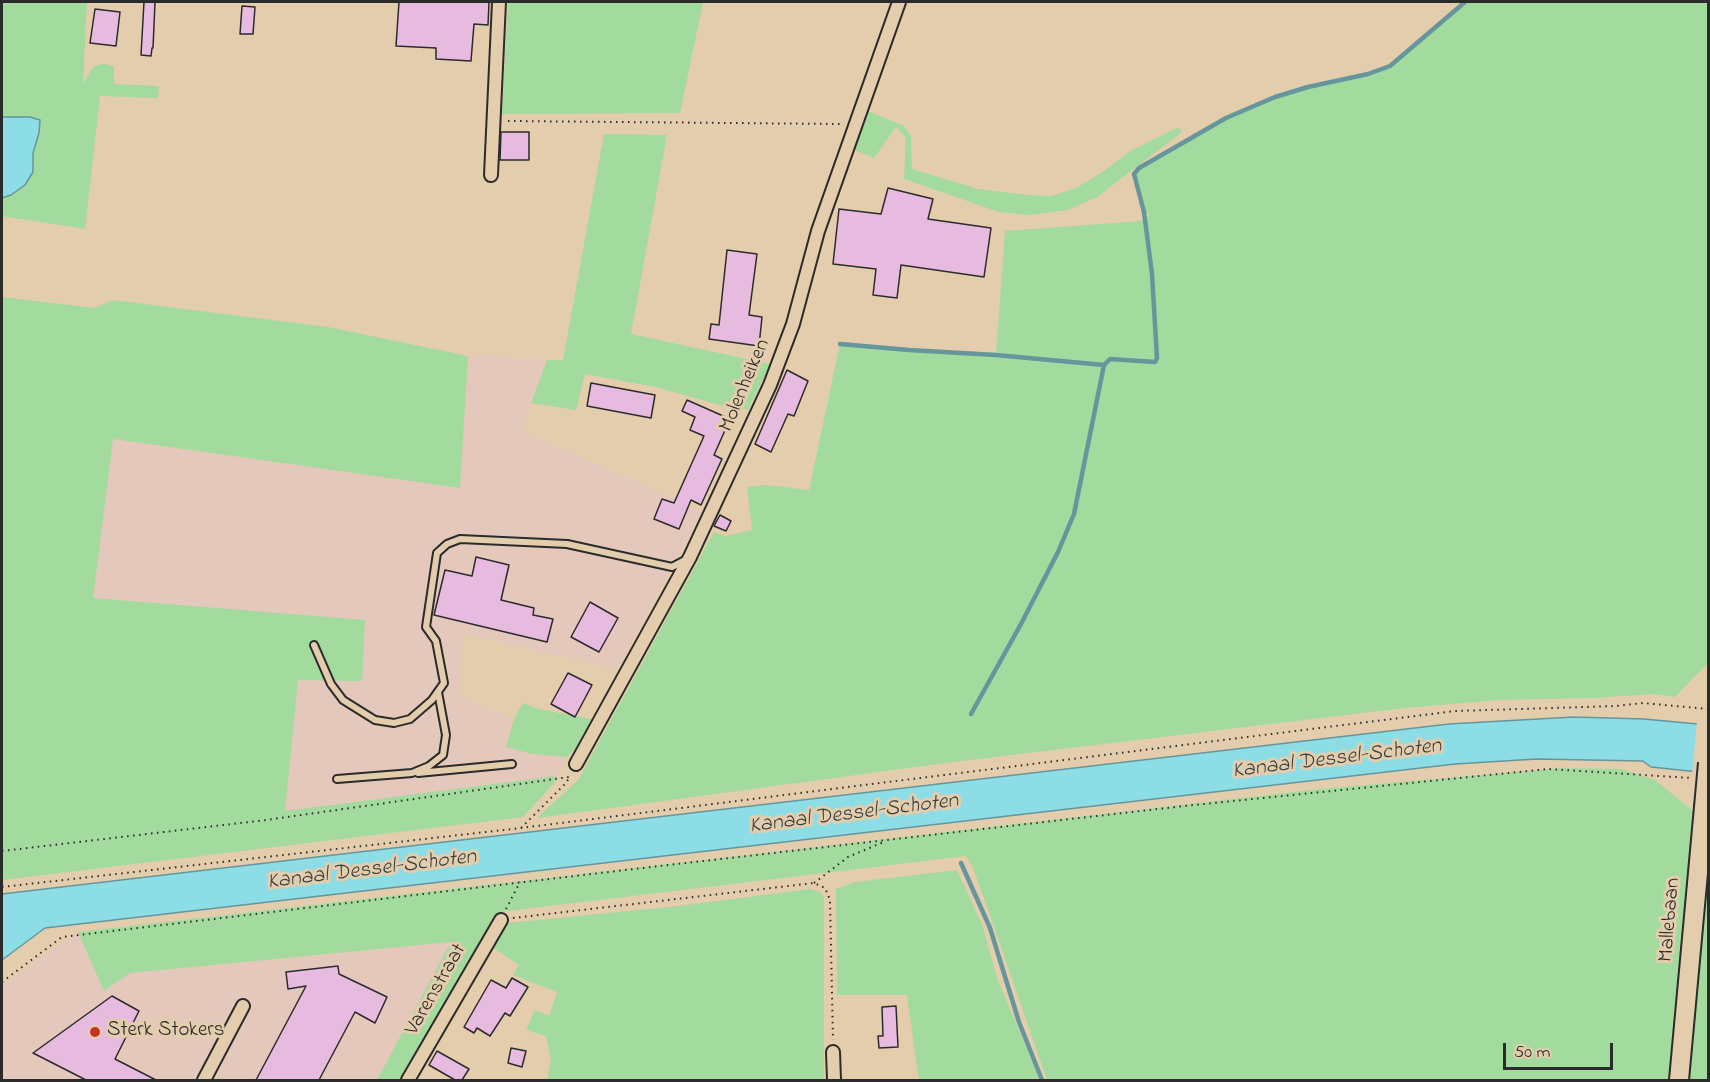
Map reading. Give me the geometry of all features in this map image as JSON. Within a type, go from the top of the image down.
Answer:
[{"type":"main road","name":"Mallebaan","points":[[1679,1080],[1708,763]]},
{"type":"street","points":[[491,175],[500,2]]},
{"type":"street","name":"Molenheiken","points":[[576,764],[690,557],[774,375],[793,324],[818,231],[899,2]]},
{"type":"street","name":"Varenstraat","points":[[408,1080],[501,920]]},
{"type":"street","points":[[204,1080],[243,1006]]},
{"type":"street","points":[[833,1052],[834,1080]]},
{"type":"lane","points":[[314,645],[332,684],[343,700],[375,720],[394,723],[410,719],[432,700],[444,683],[436,641],[426,627],[437,553],[447,544],[460,539],[567,544],[672,567],[690,557]]},
{"type":"lane","points":[[412,773],[429,766],[443,755],[446,735],[438,691]]},
{"type":"lane","points":[[337,779],[512,764]]},
{"type":"path","points":[[493,121],[856,124]]},
{"type":"path","points":[[2,887],[521,828],[1455,711],[1616,706],[1643,703],[1708,708]]},
{"type":"path","points":[[521,828],[566,783],[576,764]]},
{"type":"path","points":[[2,982],[62,937],[520,882],[1184,806],[1548,769],[1697,779]]},
{"type":"path","points":[[2,851],[266,820],[569,777]]},
{"type":"path","points":[[501,920],[814,883],[848,857],[888,840]]},
{"type":"path","points":[[501,920],[520,882]]},
{"type":"path","points":[[814,883],[825,888],[830,900],[833,1052]]},
{"type":"shaded area","points":[[484,355],[547,360],[522,431],[702,511],[617,670],[463,634],[459,696],[514,719],[506,747],[532,754],[567,757],[556,776],[285,812],[298,679],[93,598],[113,439],[460,488],[468,356]]},
{"type":"shaded area","points":[[78,932],[104,991],[129,973],[452,942],[377,1080],[2,1080],[2,985]]},
{"type":"green space","points":[[2,2],[87,2],[83,83],[94,66],[104,64],[114,66],[114,84],[159,86],[158,98],[100,96],[85,229],[2,216]]},
{"type":"green space","points":[[508,2],[703,2],[680,113],[502,114]]},
{"type":"green space","points":[[1465,2],[1708,2],[1708,663],[1675,697],[1654,694],[1499,700],[1404,708],[953,762],[537,818],[578,780],[714,532],[725,536],[752,530],[747,487],[766,485],[809,490],[840,344],[996,355],[1005,231],[1141,221],[1150,215],[1144,212],[1134,174],[1139,168],[1226,118],[1275,97],[1368,74],[1390,66]]},
{"type":"green space","points":[[868,111],[904,126],[911,136],[912,169],[978,189],[1026,195],[1051,196],[1076,188],[1104,171],[1130,151],[1179,127],[1182,132],[1097,197],[1068,210],[1029,215],[999,212],[904,179],[906,138],[896,127],[874,158],[853,149]]},
{"type":"green space","points":[[604,134],[667,135],[631,334],[770,364],[748,410],[720,405],[655,387],[585,374],[576,410],[531,403],[547,360],[563,360]]},
{"type":"green space","points":[[2,297],[95,308],[113,300],[328,327],[468,356],[460,488],[113,439],[93,598],[365,620],[362,681],[298,680],[285,811],[556,776],[556,781],[523,817],[2,880]]},
{"type":"green space","points":[[523,703],[538,709],[592,719],[577,747],[567,757],[532,754],[506,747],[514,719]]},
{"type":"green space","points":[[1561,768],[1622,769],[1655,780],[1703,819],[1708,816],[1708,1080],[1047,1080],[973,868],[966,856],[499,912],[401,1080],[377,1080],[451,942],[130,973],[104,991],[78,932],[1320,789]]},
{"type":"green space","points":[[957,870],[983,927],[997,978],[1039,1078],[919,1080],[907,995],[837,995],[836,889],[855,882]]},
{"type":"green space","points":[[810,889],[821,892],[824,899],[824,1080],[547,1080],[551,1061],[546,1036],[526,1030],[535,1010],[549,1016],[557,992],[513,975],[519,965],[492,947],[507,923],[679,906]]},
{"type":"water","points":[[2,117],[30,117],[40,120],[33,153],[33,172],[25,185],[11,195],[2,198]]},
{"type":"water","name":"Kanaal Dessel-Schoten","points":[[1574,717],[1644,719],[1708,725],[1708,773],[1651,767],[1643,761],[1537,759],[1455,764],[45,928],[2,960],[2,894],[1449,724]]},
{"type":"pier","points":[[1697,721],[1708,722],[1708,776],[1692,774]]},
{"type":"building","points":[[144,2],[155,2],[151,56],[141,55]]},
{"type":"building","points":[[399,2],[489,2],[488,25],[474,24],[471,61],[436,59],[436,48],[396,46]]},
{"type":"building","points":[[242,6],[255,7],[253,34],[240,34]]},
{"type":"building","points":[[95,9],[120,12],[116,46],[90,43]]},
{"type":"building","points":[[501,132],[529,132],[529,160],[500,160]]},
{"type":"building","points":[[888,188],[933,199],[928,219],[991,228],[984,277],[901,265],[897,298],[873,295],[876,269],[833,264],[839,209],[881,214]]},
{"type":"building","points":[[727,250],[757,254],[749,315],[762,317],[759,346],[709,339],[711,324],[719,325]]},
{"type":"building","points":[[787,370],[808,381],[794,416],[788,414],[771,452],[755,444]]},
{"type":"building","points":[[591,383],[655,395],[651,418],[587,406]]},
{"type":"building","points":[[687,400],[730,419],[714,455],[722,459],[701,505],[691,500],[679,529],[654,519],[662,499],[674,503],[704,436],[690,430],[695,417],[682,411]]},
{"type":"building","points":[[720,515],[731,521],[726,531],[714,526]]},
{"type":"building","points":[[476,557],[509,565],[501,600],[534,608],[533,615],[553,619],[547,642],[434,615],[445,570],[472,576]]},
{"type":"building","points":[[590,602],[618,618],[599,652],[571,637]]},
{"type":"building","points":[[568,673],[592,685],[575,717],[551,704]]},
{"type":"building","points":[[338,966],[339,974],[387,997],[375,1023],[355,1012],[319,1080],[256,1080],[306,986],[288,989],[286,972]]},
{"type":"building","points":[[512,978],[528,987],[510,1016],[505,1013],[490,1036],[477,1028],[474,1033],[464,1027],[491,980],[506,988]]},
{"type":"building","name":"Sterk Stokers","points":[[112,996],[139,1011],[115,1059],[156,1080],[86,1080],[33,1053]]},
{"type":"building","points":[[896,1006],[898,1047],[879,1048],[878,1036],[883,1036],[882,1007]]},
{"type":"building","points":[[511,1048],[526,1051],[522,1067],[508,1063]]},
{"type":"building","points":[[437,1051],[469,1069],[462,1080],[455,1080],[429,1065]]},
{"type":"waterway","points":[[971,714],[1021,624],[1058,552],[1074,514],[1104,365],[1110,359],[1155,362],[1157,358],[1152,274],[1144,212],[1134,174],[1139,168],[1226,118],[1275,97],[1368,74],[1390,66],[1465,2]]},
{"type":"waterway","points":[[840,344],[1104,365]]},
{"type":"waterway","points":[[961,863],[990,928],[1019,1022],[1042,1080]]},
{"type":"place","name":"Sterk Stokers","points":[[95,1032]]}]
